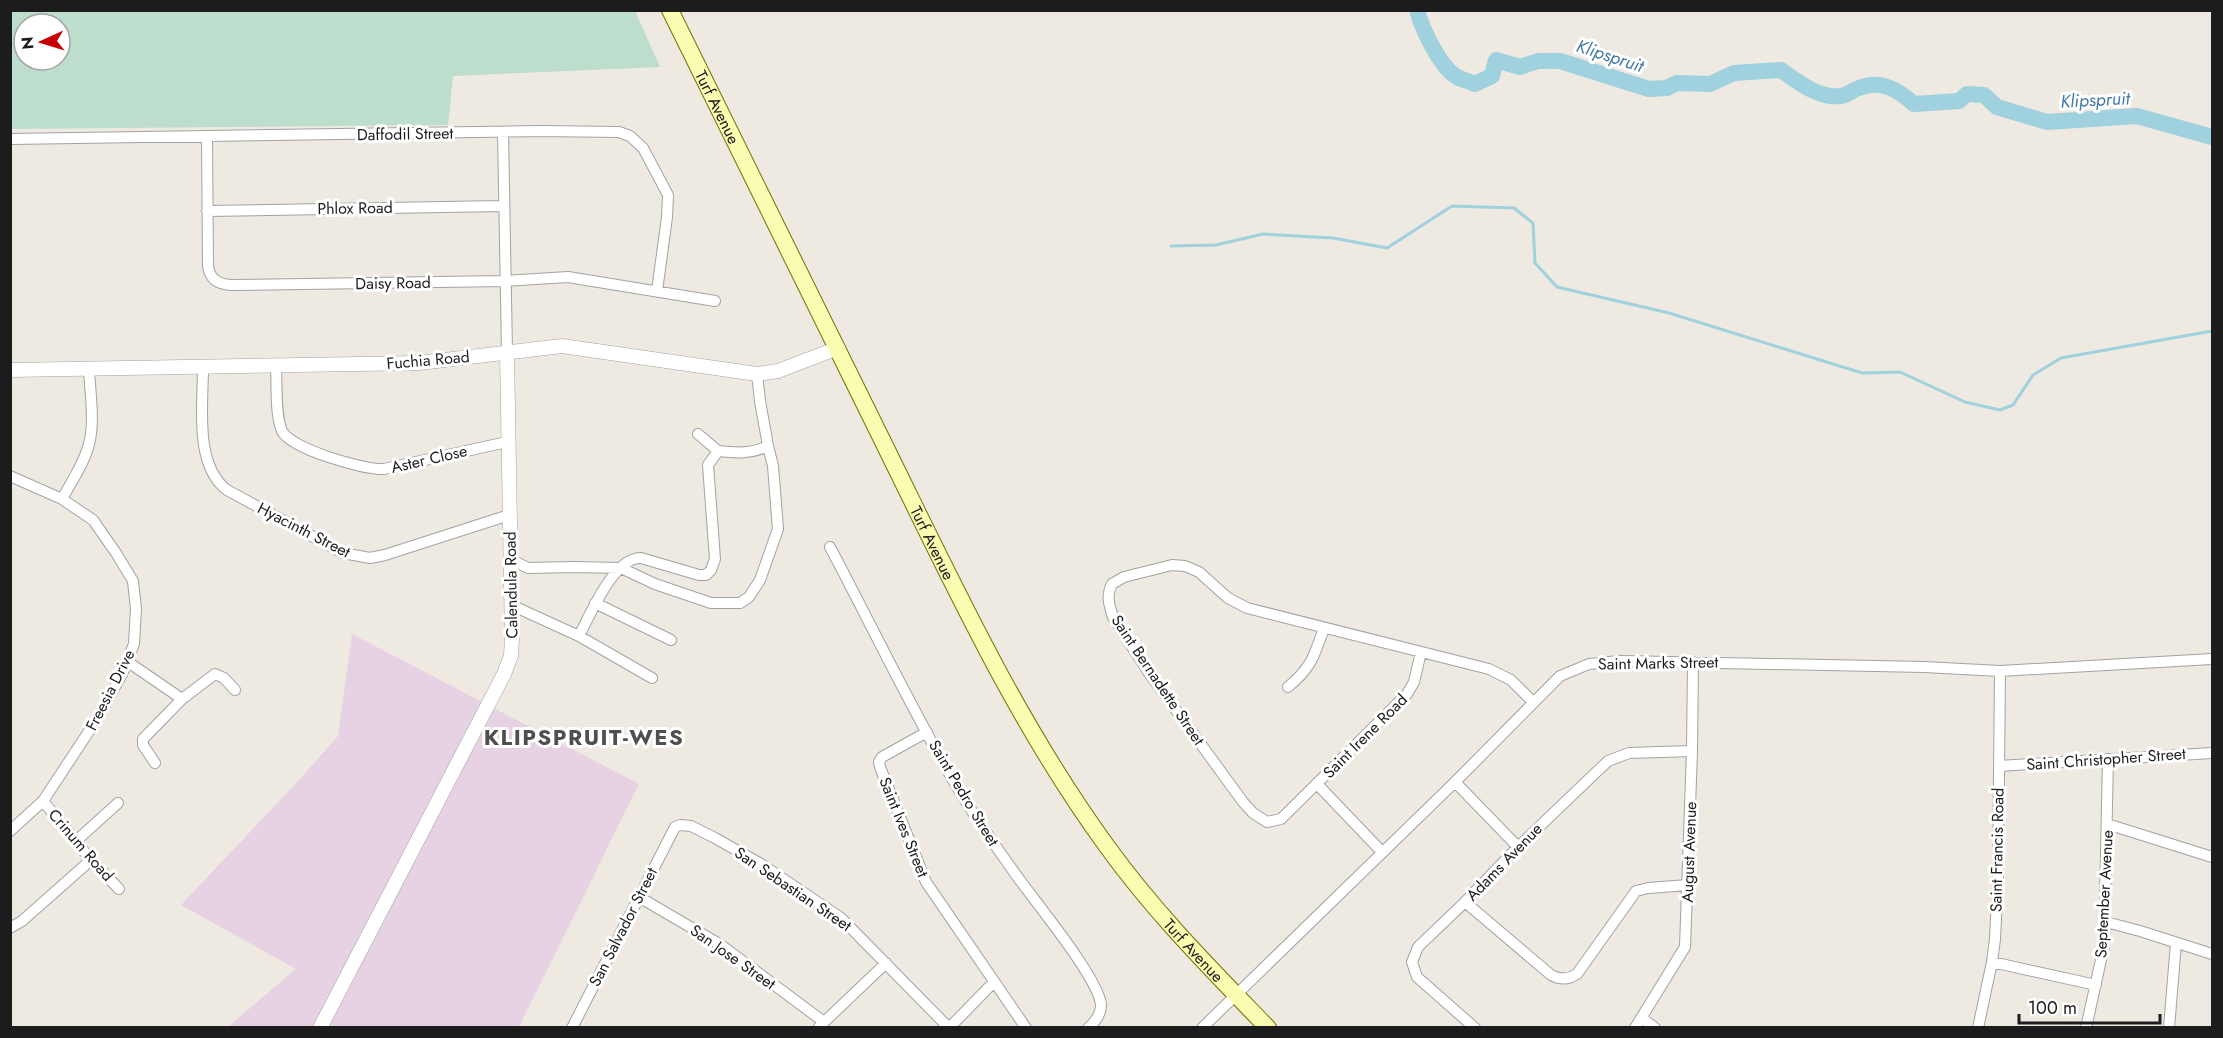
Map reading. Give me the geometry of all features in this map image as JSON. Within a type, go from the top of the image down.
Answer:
[{"type":"main road","name":"Turf Avenue","points":[[670,10],[993,662],[1023,718],[1055,771],[1134,882],[1183,940],[1268,1028]]},
{"type":"street","name":"Daffodil Street","points":[[10,139],[613,131],[625,134],[639,143],[663,182],[668,195],[668,217],[657,291]]},
{"type":"street","name":"Calendula Road","points":[[320,1028],[504,674],[512,649],[503,132]]},
{"type":"street","name":"Daisy Road","points":[[207,137],[209,270],[216,281],[226,285],[505,281],[568,277],[715,301]]},
{"type":"street","name":"Phlox Road","points":[[207,211],[503,206]]},
{"type":"street","name":"Fuchia Road","points":[[10,370],[419,363],[549,347],[572,347],[757,374],[778,371],[838,348]]},
{"type":"street","name":"Aster Close","points":[[276,366],[279,420],[284,434],[302,447],[367,469],[384,470],[507,442]]},
{"type":"street","name":"Hyacinth Street","points":[[203,367],[204,444],[207,463],[215,478],[227,490],[343,553],[370,558],[385,555],[509,515]]},
{"type":"street","points":[[62,499],[89,444],[89,369]]},
{"type":"street","points":[[510,559],[528,568],[621,568],[655,584],[711,603],[740,603],[749,597],[760,580],[778,529],[773,466],[757,374]]},
{"type":"street","points":[[698,434],[718,451],[753,452],[768,446]]},
{"type":"street","points":[[579,636],[595,603],[611,579],[633,559],[639,558],[699,575],[708,574],[715,559],[708,465],[718,451]]},
{"type":"street","name":"Freesia Drive","points":[[10,476],[62,499],[93,520],[133,581],[136,628],[128,662],[97,719],[43,801],[10,831]]},
{"type":"street","name":"Saint Pedro Street","points":[[830,546],[966,802],[1083,966],[1093,984],[1100,999],[1101,1009],[1097,1019],[1088,1028]]},
{"type":"street","name":"Saint Bernadette Street","points":[[1317,784],[1281,819],[1267,822],[1253,813],[1120,630],[1109,607],[1108,594],[1112,584],[1124,577],[1172,565],[1185,566],[1194,569],[1228,598],[1247,608],[1489,669],[1511,680],[1533,702]]},
{"type":"street","points":[[595,603],[671,640]]},
{"type":"street","points":[[511,605],[579,636],[652,678]]},
{"type":"street","points":[[1287,687],[1303,674],[1311,663],[1324,627]]},
{"type":"street","name":"Saint Irene Road","points":[[1317,784],[1407,694],[1414,682],[1421,652]]},
{"type":"street","name":"Saint Marks Street","points":[[1202,1028],[1455,782],[1560,676],[1589,664],[1620,661],[1693,662],[2000,671],[2212,659]]},
{"type":"street","points":[[128,662],[182,699]]},
{"type":"street","name":"August Avenue","points":[[1639,1023],[1685,947],[1693,662]]},
{"type":"street","name":"Saint Francis Road","points":[[1978,1028],[1992,962],[1998,877],[2000,671]]},
{"type":"street","points":[[155,763],[143,745],[143,739],[182,699],[215,674],[224,678],[235,690]]},
{"type":"street","name":"Saint Ives Street","points":[[927,732],[882,757],[879,762],[880,767],[926,882],[1026,1028]]},
{"type":"street","name":"Adams Avenue","points":[[1475,1028],[1417,977],[1412,962],[1418,947],[1602,765],[1615,757],[1629,753],[1692,751]]},
{"type":"street","name":"Saint Christopher Street","points":[[1999,766],[2212,753]]},
{"type":"street","name":"September Avenue","points":[[2086,1028],[2104,946],[2106,922],[2108,759]]},
{"type":"street","points":[[1455,782],[1518,847]]},
{"type":"street","points":[[1317,784],[1382,852]]},
{"type":"street","name":"Crinum Road","points":[[43,801],[91,860],[119,889]]},
{"type":"street","points":[[76,841],[118,803]]},
{"type":"street","points":[[2108,824],[2212,857]]},
{"type":"street","name":"San Sebastian Street","points":[[675,827],[686,825],[697,828],[761,864],[847,922],[949,1028]]},
{"type":"street","name":"San Salvador Street","points":[[572,1028],[675,827]]},
{"type":"street","points":[[10,928],[91,860]]},
{"type":"street","points":[[1465,902],[1551,975],[1564,980],[1577,974],[1630,896],[1636,891],[1688,885]]},
{"type":"street","name":"San Jose Street","points":[[639,897],[721,945],[821,1025]]},
{"type":"street","points":[[2106,922],[2212,954]]},
{"type":"street","points":[[2169,1028],[2176,943]]},
{"type":"street","points":[[1992,962],[2096,985]]},
{"type":"street","points":[[821,1025],[886,963]]},
{"type":"street","points":[[949,1028],[994,982]]},
{"type":"street","points":[[1639,1023],[1656,1028]]},
{"type":"shaded area","points":[[352,634],[639,784],[519,1027],[228,1027],[296,969],[181,905],[338,736]]},
{"type":"green space","points":[[10,11],[635,11],[660,67],[453,76],[448,125],[11,129]]},
{"type":"waterway","name":"Klipspruit","points":[[1417,10],[1427,37],[1444,65],[1457,77],[1475,84],[1492,76],[1496,60],[1520,67],[1538,61],[1560,61],[1649,89],[1667,88],[1677,83],[1710,84],[1734,73],[1781,70],[1809,89],[1825,95],[1843,95],[1859,88],[1875,85],[1889,87],[1914,104],[1959,101],[1967,94],[1984,95],[1997,107],[2047,122],[2137,116],[2212,137]]},
{"type":"waterway","points":[[1171,246],[1216,245],[1263,234],[1333,238],[1387,248],[1452,206],[1514,208],[1533,223],[1535,263],[1557,287],[1669,313],[1862,373],[1900,372],[1965,402],[2000,410],[2013,405],[2033,375],[2061,358],[2212,331]]},
{"type":"district","name":"KLIPSPRUIT-WES","points":[[584,737]]}]
